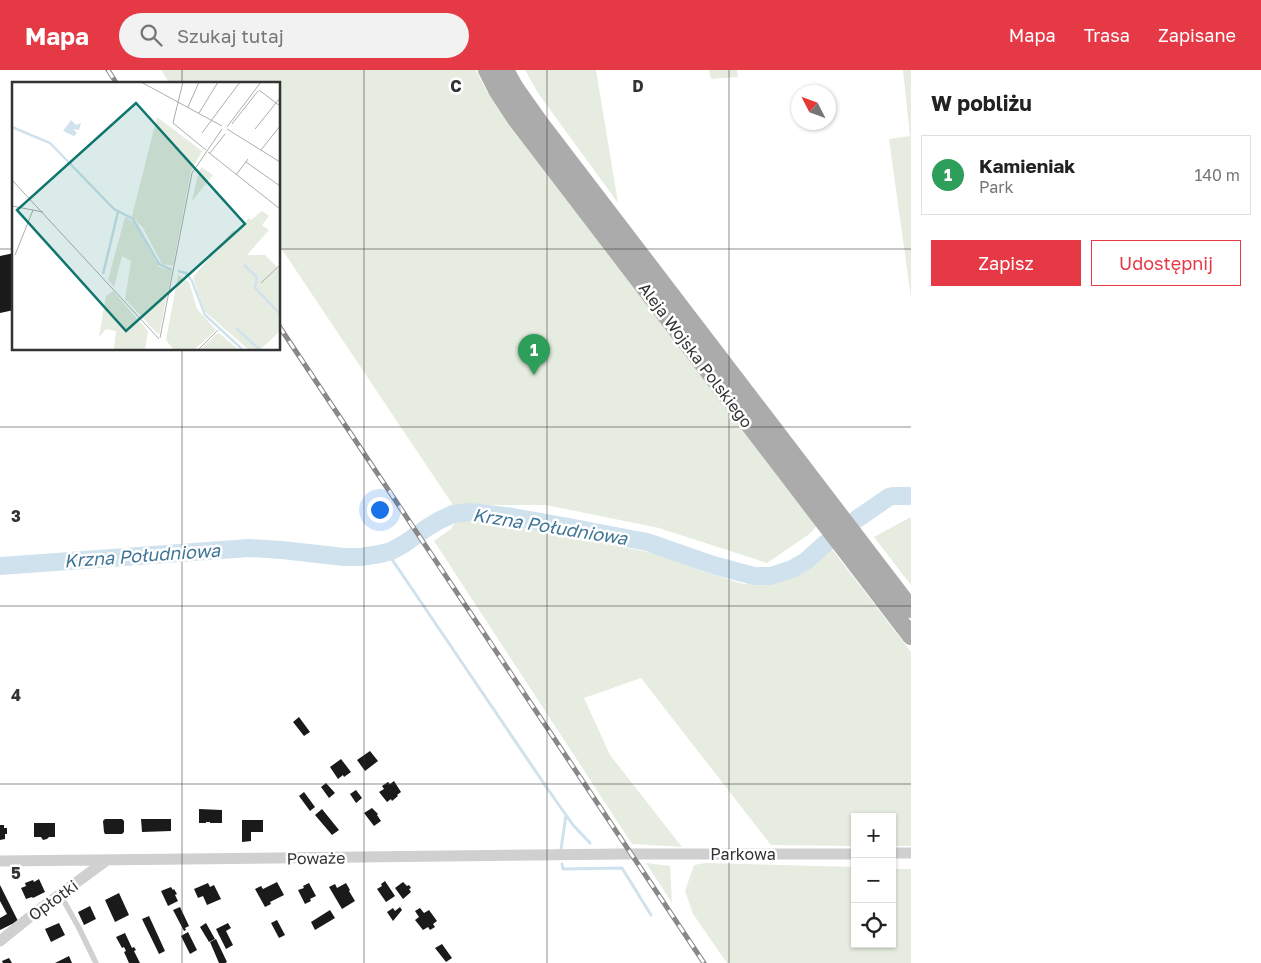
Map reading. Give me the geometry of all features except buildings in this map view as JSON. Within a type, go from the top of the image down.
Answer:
[{"type":"main road","name":"Aleja Wojska Polskiego","points":[[486,70],[502,99],[521,125],[911,636]]},
{"type":"main road","name":"Aleja Wojska Polskiego","points":[[505,70],[514,88],[539,122],[911,609]]},
{"type":"street","points":[[896,854],[911,853]]},
{"type":"street","name":"Parkowa","points":[[632,854],[851,854]]},
{"type":"street","name":"Poważe","points":[[0,861],[632,854]]},
{"type":"street","name":"Opłotki","points":[[0,941],[60,894],[108,860]]},
{"type":"lane","points":[[60,894],[96,963]]},
{"type":"shaded area","points":[[161,70],[476,70],[487,92],[817,526],[808,535],[767,563],[659,528],[546,505],[453,505],[280,246],[280,82],[169,82]]},
{"type":"shaded area","points":[[525,70],[596,70],[618,203],[538,93]]},
{"type":"shaded area","points":[[709,70],[737,70],[738,77],[711,79]]},
{"type":"shaded area","points":[[903,70],[911,70],[911,298],[889,139],[910,136]]},
{"type":"shaded area","points":[[911,518],[911,585],[874,537]]},
{"type":"shaded area","points":[[457,519],[488,520],[662,555],[702,571],[743,584],[770,585],[793,577],[831,548],[911,652],[911,846],[896,846],[896,813],[851,813],[851,846],[771,845],[641,678],[584,698],[610,755],[682,847],[632,844],[434,541],[451,529]]},
{"type":"shaded area","points":[[646,863],[670,866],[672,903]]},
{"type":"shaded area","points":[[705,863],[851,867],[851,948],[896,948],[896,869],[911,869],[911,963],[727,963],[693,914],[685,891],[694,865]]},
{"type":"waterway","name":"Krzna Południowa","points":[[857,519],[889,497],[911,496]]},
{"type":"waterway","name":"Krzna Południowa","points":[[0,566],[249,548],[361,557],[391,551],[440,520],[453,514],[470,512],[513,517],[647,542],[713,565],[754,576],[771,576],[792,569],[806,561],[826,543]]},
{"type":"waterway","points":[[387,552],[547,788],[573,825],[590,843]]},
{"type":"waterway","points":[[561,849],[566,815]]},
{"type":"waterway","points":[[562,864],[563,869],[622,868],[651,915]]},
{"type":"railway","points":[[108,70],[116,82]]},
{"type":"railway","points":[[280,327],[704,963]]},
{"type":"place","name":"Kamieniak","points":[[534,375]]}]
